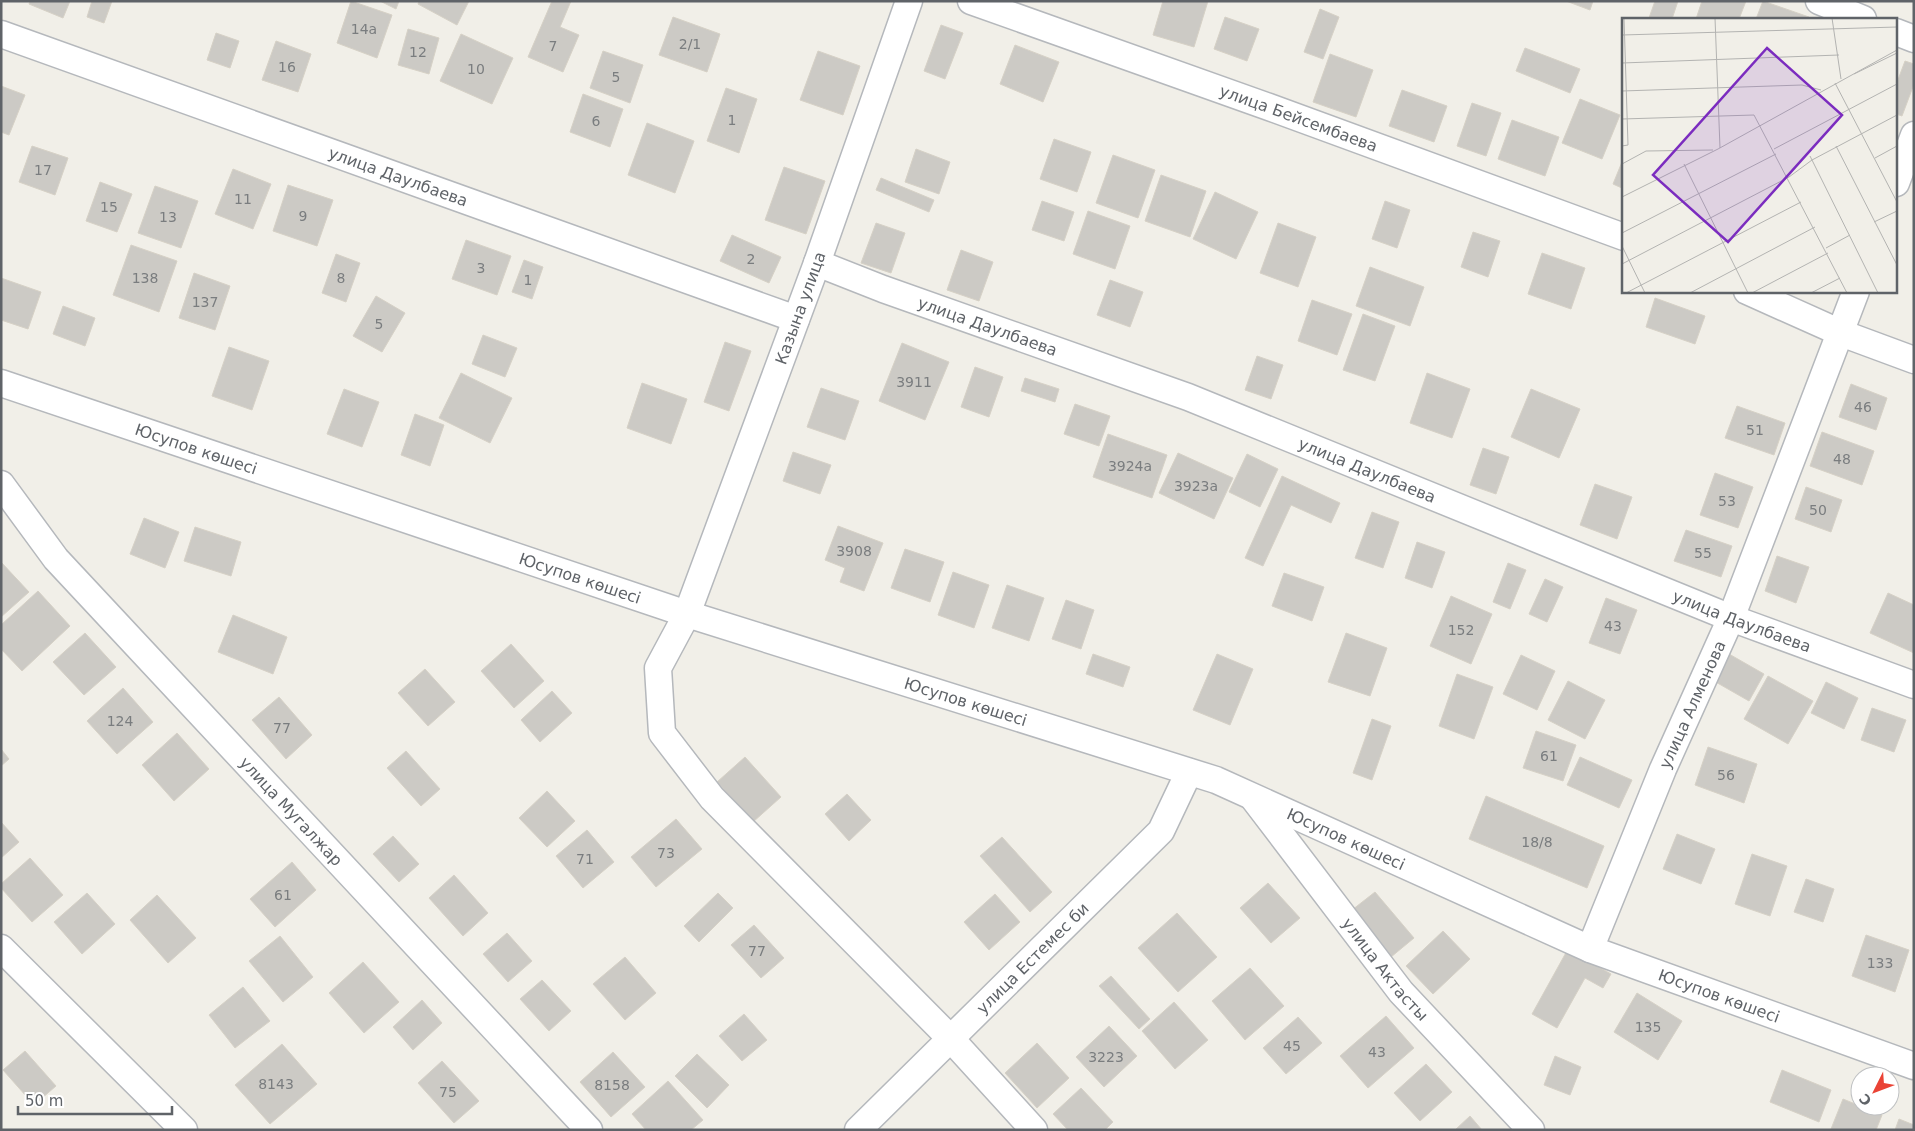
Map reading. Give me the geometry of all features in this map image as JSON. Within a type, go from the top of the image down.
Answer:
[{"type":"street","name":"Казына улица","points":[[909,1],[817,263],[687,614],[658,668],[662,733],[712,798],[951,1039],[1034,1130]]},
{"type":"street","name":"улица Бейсембаева","points":[[971,1],[1269,107],[1622,236]]},
{"type":"street","points":[[1819,1],[1861,18]]},
{"type":"street","points":[[1898,33],[1914,38]]},
{"type":"street","name":"улица Даулбаева","points":[[1,34],[796,319]]},
{"type":"street","points":[[1898,178],[1914,136]]},
{"type":"street","name":"улица Даулбаева","points":[[817,263],[882,289],[1188,397],[1731,618],[1914,685]]},
{"type":"street","points":[[1749,292],[1841,333],[1914,360]]},
{"type":"street","name":"улица Алменова","points":[[1590,949],[1663,768],[1731,618],[1856,292]]},
{"type":"street","name":"Юсупов көшесі","points":[[1,383],[687,614],[1216,780],[1590,949],[1914,1066]]},
{"type":"street","name":"улица Мугалжар","points":[[1,484],[56,559],[589,1130]]},
{"type":"street","name":"улица Естемес би","points":[[858,1130],[1161,831],[1188,772]]},
{"type":"street","name":"улица Актасты","points":[[1253,797],[1401,992],[1531,1130]]},
{"type":"street","points":[[1,948],[184,1130]]},
{"type":"building","points":[[30,1],[70,1],[63,18],[29,4]]},
{"type":"building","points":[[92,1],[112,1],[104,23],[87,17]]},
{"type":"building","points":[[351,1],[392,15],[377,58],[337,43]]},
{"type":"building","points":[[380,1],[399,1],[396,9]]},
{"type":"building","points":[[419,1],[469,1],[457,25],[418,4]]},
{"type":"building","points":[[552,1],[571,1],[560,27],[579,35],[563,72],[528,57]]},
{"type":"building","points":[[1163,1],[1208,1],[1194,47],[1153,35]]},
{"type":"building","points":[[1566,1],[1593,1],[1590,10]]},
{"type":"building","points":[[1655,1],[1678,1],[1672,18],[1649,18]]},
{"type":"building","points":[[1702,1],[1746,1],[1739,18],[1696,18]]},
{"type":"building","points":[[1763,1],[1809,17],[1808,18],[1756,18]]},
{"type":"building","points":[[1320,9],[1339,17],[1323,59],[1304,52]]},
{"type":"building","points":[[673,17],[720,34],[707,72],[659,55]]},
{"type":"building","points":[[1225,17],[1259,29],[1247,61],[1214,49]]},
{"type":"building","points":[[941,25],[963,33],[945,79],[924,71]]},
{"type":"building","points":[[408,29],[439,38],[429,74],[398,65]]},
{"type":"building","points":[[216,33],[239,41],[230,68],[207,60]]},
{"type":"building","points":[[461,34],[513,58],[492,104],[440,81]]},
{"type":"building","points":[[276,41],[311,54],[298,92],[262,80]]},
{"type":"building","points":[[1015,45],[1059,62],[1043,102],[1000,84]]},
{"type":"building","points":[[1525,48],[1580,69],[1570,93],[1516,71]]},
{"type":"building","points":[[603,51],[643,65],[630,103],[590,88]]},
{"type":"building","points":[[818,51],[860,66],[843,115],[800,100]]},
{"type":"building","points":[[1330,54],[1373,70],[1356,117],[1313,102]]},
{"type":"building","points":[[1905,61],[1914,64],[1914,84],[1902,116],[1898,115],[1898,80]]},
{"type":"building","points":[[1,86],[25,95],[9,135],[1,132]]},
{"type":"building","points":[[726,88],[757,99],[739,153],[707,141]]},
{"type":"building","points":[[1402,90],[1447,106],[1434,142],[1389,126]]},
{"type":"building","points":[[583,94],[623,109],[610,147],[570,132]]},
{"type":"building","points":[[1580,99],[1620,115],[1602,159],[1562,143]]},
{"type":"building","points":[[1472,103],[1501,113],[1486,156],[1457,146]]},
{"type":"building","points":[[1512,120],[1559,137],[1545,176],[1498,159]]},
{"type":"building","points":[[647,123],[694,141],[675,193],[628,175]]},
{"type":"building","points":[[1054,139],[1091,152],[1077,192],[1040,179]]},
{"type":"building","points":[[32,146],[68,158],[55,195],[19,182]]},
{"type":"building","points":[[916,149],[950,162],[939,194],[905,182]]},
{"type":"building","points":[[1113,155],[1155,170],[1138,218],[1096,203]]},
{"type":"building","points":[[1622,162],[1622,188],[1613,184]]},
{"type":"building","points":[[784,167],[825,181],[806,234],[765,220]]},
{"type":"building","points":[[233,169],[271,184],[253,229],[215,214]]},
{"type":"building","points":[[1161,175],[1206,191],[1190,237],[1145,221]]},
{"type":"building","points":[[881,178],[934,200],[929,212],[876,190]]},
{"type":"building","points":[[100,182],[132,194],[117,232],[86,221]]},
{"type":"building","points":[[288,185],[333,200],[317,246],[273,231]]},
{"type":"building","points":[[155,186],[198,201],[181,248],[138,233]]},
{"type":"building","points":[[1215,192],[1258,212],[1236,259],[1193,239]]},
{"type":"building","points":[[1042,201],[1074,212],[1064,241],[1032,230]]},
{"type":"building","points":[[1385,201],[1410,210],[1397,248],[1372,239]]},
{"type":"building","points":[[1088,211],[1130,226],[1115,269],[1073,254]]},
{"type":"building","points":[[876,223],[905,233],[891,273],[861,263]]},
{"type":"building","points":[[1278,223],[1316,237],[1298,287],[1260,273]]},
{"type":"building","points":[[1473,232],[1500,241],[1488,277],[1461,267]]},
{"type":"building","points":[[732,235],[781,257],[769,283],[720,261]]},
{"type":"building","points":[[466,240],[511,256],[497,295],[452,279]]},
{"type":"building","points":[[131,245],[177,261],[159,312],[113,295]]},
{"type":"building","points":[[961,250],[993,262],[979,301],[947,290]]},
{"type":"building","points":[[1542,253],[1585,268],[1571,309],[1528,294]]},
{"type":"building","points":[[336,254],[360,263],[346,302],[322,293]]},
{"type":"building","points":[[524,260],[543,267],[532,299],[512,292]]},
{"type":"building","points":[[1370,267],[1424,287],[1410,326],[1356,306]]},
{"type":"building","points":[[194,273],[230,286],[215,330],[179,318]]},
{"type":"building","points":[[1,278],[41,292],[28,329],[1,320]]},
{"type":"building","points":[[1110,280],[1143,292],[1130,327],[1097,315]]},
{"type":"building","points":[[376,296],[405,313],[382,352],[353,336]]},
{"type":"building","points":[[1655,298],[1705,316],[1695,344],[1646,327]]},
{"type":"building","points":[[1312,300],[1352,314],[1337,355],[1298,341]]},
{"type":"building","points":[[63,306],[95,318],[85,346],[53,334]]},
{"type":"building","points":[[1363,314],[1395,326],[1375,381],[1343,370]]},
{"type":"building","points":[[483,335],[517,348],[505,377],[472,364]]},
{"type":"building","points":[[725,342],[751,351],[729,411],[704,402]]},
{"type":"building","points":[[902,343],[949,362],[925,420],[879,401]]},
{"type":"building","points":[[229,347],[269,361],[252,410],[212,396]]},
{"type":"building","points":[[1257,356],[1283,365],[1271,399],[1245,390]]},
{"type":"building","points":[[975,367],[1003,377],[989,417],[961,407]]},
{"type":"building","points":[[461,373],[512,398],[490,443],[439,418]]},
{"type":"building","points":[[1427,373],[1470,389],[1452,438],[1410,423]]},
{"type":"building","points":[[1025,378],[1059,389],[1055,402],[1021,391]]},
{"type":"building","points":[[642,383],[687,399],[671,444],[627,428]]},
{"type":"building","points":[[1851,384],[1887,398],[1876,430],[1839,417]]},
{"type":"building","points":[[821,388],[859,401],[845,440],[807,427]]},
{"type":"building","points":[[344,389],[379,402],[362,447],[327,434]]},
{"type":"building","points":[[1531,389],[1580,409],[1559,458],[1511,437]]},
{"type":"building","points":[[1075,404],[1110,416],[1099,446],[1064,434]]},
{"type":"building","points":[[1737,406],[1785,423],[1774,455],[1725,438]]},
{"type":"building","points":[[415,414],[444,425],[430,466],[401,455]]},
{"type":"building","points":[[1822,432],[1874,451],[1862,485],[1810,466]]},
{"type":"building","points":[[1108,434],[1167,455],[1152,498],[1093,477]]},
{"type":"building","points":[[1483,448],[1509,457],[1496,494],[1470,485]]},
{"type":"building","points":[[793,452],[831,465],[820,494],[783,481]]},
{"type":"building","points":[[1178,453],[1233,478],[1214,519],[1159,493]]},
{"type":"building","points":[[1247,454],[1278,469],[1260,507],[1229,492]]},
{"type":"building","points":[[1715,473],[1753,487],[1738,528],[1700,515]]},
{"type":"building","points":[[1282,476],[1340,503],[1331,523],[1291,505],[1263,566],[1245,558]]},
{"type":"building","points":[[1595,484],[1632,497],[1617,539],[1580,525]]},
{"type":"building","points":[[1806,487],[1842,500],[1831,532],[1795,519]]},
{"type":"building","points":[[1372,512],[1399,522],[1383,568],[1355,558]]},
{"type":"building","points":[[144,518],[179,532],[165,568],[130,554]]},
{"type":"building","points":[[838,526],[883,543],[864,591],[840,582],[845,568],[825,560]]},
{"type":"building","points":[[195,527],[241,542],[231,576],[184,561]]},
{"type":"building","points":[[1686,530],[1732,546],[1721,577],[1674,561]]},
{"type":"building","points":[[1417,542],[1445,552],[1432,588],[1405,578]]},
{"type":"building","points":[[905,549],[944,562],[930,602],[891,588]]},
{"type":"building","points":[[1777,556],[1809,567],[1796,603],[1765,591]]},
{"type":"building","points":[[1,562],[29,592],[1,617]]},
{"type":"building","points":[[1508,563],[1526,570],[1510,609],[1493,602]]},
{"type":"building","points":[[953,572],[989,585],[974,628],[938,615]]},
{"type":"building","points":[[1284,573],[1324,587],[1312,621],[1272,606]]},
{"type":"building","points":[[1545,579],[1563,587],[1547,622],[1529,614]]},
{"type":"building","points":[[1007,585],[1044,598],[1029,641],[992,628]]},
{"type":"building","points":[[38,591],[70,626],[22,671],[1,649],[1,625]]},
{"type":"building","points":[[1888,593],[1914,605],[1914,653],[1870,633]]},
{"type":"building","points":[[1451,596],[1492,614],[1471,664],[1430,646]]},
{"type":"building","points":[[1606,598],[1637,610],[1620,654],[1589,643]]},
{"type":"building","points":[[1066,600],[1094,610],[1081,649],[1052,639]]},
{"type":"building","points":[[233,615],[287,637],[273,674],[218,652]]},
{"type":"building","points":[[85,633],[116,667],[84,695],[53,662]]},
{"type":"building","points":[[1346,633],[1387,648],[1370,696],[1328,682]]},
{"type":"building","points":[[511,644],[544,681],[514,708],[481,671]]},
{"type":"building","points":[[1093,654],[1130,667],[1123,687],[1086,674]]},
{"type":"building","points":[[1217,654],[1253,669],[1230,725],[1193,710]]},
{"type":"building","points":[[1729,654],[1764,674],[1749,701],[1714,681]]},
{"type":"building","points":[[1521,655],[1555,671],[1537,710],[1503,694]]},
{"type":"building","points":[[425,669],[455,702],[428,726],[398,693]]},
{"type":"building","points":[[1457,674],[1493,687],[1474,739],[1439,726]]},
{"type":"building","points":[[1768,676],[1813,701],[1788,744],[1744,719]]},
{"type":"building","points":[[1568,681],[1605,700],[1585,739],[1548,720]]},
{"type":"building","points":[[1826,682],[1858,698],[1844,729],[1811,713]]},
{"type":"building","points":[[123,688],[153,722],[117,754],[87,721]]},
{"type":"building","points":[[552,691],[572,713],[540,742],[521,720]]},
{"type":"building","points":[[279,697],[312,735],[286,759],[252,720]]},
{"type":"building","points":[[1872,708],[1906,720],[1894,752],[1861,740]]},
{"type":"building","points":[[1372,719],[1391,726],[1372,780],[1353,773]]},
{"type":"building","points":[[1536,731],[1576,745],[1563,781],[1523,768]]},
{"type":"building","points":[[177,733],[209,769],[174,801],[142,765]]},
{"type":"building","points":[[1708,747],[1757,764],[1744,803],[1695,785]]},
{"type":"building","points":[[1,749],[9,759],[1,766]]},
{"type":"building","points":[[406,751],[440,789],[421,806],[387,768]]},
{"type":"building","points":[[745,757],[781,797],[753,822],[717,782]]},
{"type":"building","points":[[1580,757],[1632,780],[1619,808],[1567,785]]},
{"type":"building","points":[[547,791],[575,821],[547,847],[519,818]]},
{"type":"building","points":[[847,794],[871,820],[849,841],[825,814]]},
{"type":"building","points":[[1486,796],[1604,846],[1587,888],[1469,839]]},
{"type":"building","points":[[676,819],[702,849],[656,887],[631,857]]},
{"type":"building","points":[[1,822],[19,842],[1,858]]},
{"type":"building","points":[[587,830],[614,862],[583,888],[556,856]]},
{"type":"building","points":[[1677,834],[1715,849],[1701,884],[1663,869]]},
{"type":"building","points":[[393,836],[419,864],[399,882],[373,854]]},
{"type":"building","points":[[1002,837],[1052,892],[1030,912],[980,856]]},
{"type":"building","points":[[1752,854],[1787,866],[1770,916],[1735,904]]},
{"type":"building","points":[[30,858],[63,895],[32,922],[1,888],[1,884]]},
{"type":"building","points":[[292,862],[316,890],[275,927],[250,899]]},
{"type":"building","points":[[454,875],[488,913],[463,936],[429,898]]},
{"type":"building","points":[[1806,879],[1834,889],[1823,922],[1794,912]]},
{"type":"building","points":[[1268,883],[1300,918],[1271,943],[1240,908]]},
{"type":"building","points":[[1375,892],[1414,938],[1391,957],[1352,910]]},
{"type":"building","points":[[87,893],[115,924],[82,954],[54,922]]},
{"type":"building","points":[[718,893],[733,908],[699,942],[684,926]]},
{"type":"building","points":[[995,894],[1020,922],[989,950],[964,922]]},
{"type":"building","points":[[157,895],[196,938],[168,963],[130,920]]},
{"type":"building","points":[[1177,913],[1217,957],[1178,992],[1138,948]]},
{"type":"building","points":[[754,925],[784,958],[761,978],[731,945]]},
{"type":"building","points":[[1443,931],[1470,959],[1433,994],[1406,966]]},
{"type":"building","points":[[507,933],[532,961],[508,982],[483,954]]},
{"type":"building","points":[[1866,935],[1909,950],[1895,992],[1852,976]]},
{"type":"building","points":[[280,936],[313,977],[283,1002],[249,961]]},
{"type":"building","points":[[1568,949],[1611,974],[1603,988],[1585,978],[1557,1028],[1532,1014]]},
{"type":"building","points":[[625,957],[656,993],[625,1020],[593,984]]},
{"type":"building","points":[[363,962],[399,1002],[364,1033],[329,993]]},
{"type":"building","points":[[1250,968],[1284,1006],[1245,1040],[1212,1001]]},
{"type":"building","points":[[1111,976],[1150,1019],[1139,1029],[1099,986]]},
{"type":"building","points":[[542,980],[571,1011],[549,1031],[520,999]]},
{"type":"building","points":[[243,987],[270,1021],[235,1048],[209,1015]]},
{"type":"building","points":[[1637,993],[1682,1021],[1658,1060],[1614,1032]]},
{"type":"building","points":[[422,1000],[442,1023],[413,1050],[393,1027]]},
{"type":"building","points":[[1174,1002],[1208,1040],[1175,1069],[1142,1031]]},
{"type":"building","points":[[744,1014],[767,1040],[742,1061],[719,1036]]},
{"type":"building","points":[[1386,1016],[1414,1048],[1368,1088],[1340,1056]]},
{"type":"building","points":[[1298,1017],[1322,1043],[1286,1074],[1263,1048]]},
{"type":"building","points":[[1109,1026],[1137,1056],[1104,1087],[1076,1057]]},
{"type":"building","points":[[1037,1043],[1069,1078],[1037,1108],[1005,1073]]},
{"type":"building","points":[[282,1044],[317,1084],[270,1124],[235,1085]]},
{"type":"building","points":[[25,1051],[56,1086],[34,1105],[3,1070]]},
{"type":"building","points":[[613,1052],[645,1087],[611,1117],[580,1082]]},
{"type":"building","points":[[697,1054],[729,1085],[707,1108],[675,1076]]},
{"type":"building","points":[[1555,1056],[1581,1067],[1570,1095],[1544,1085]]},
{"type":"building","points":[[442,1061],[479,1101],[454,1123],[418,1083]]},
{"type":"building","points":[[1426,1064],[1452,1092],[1420,1121],[1394,1093]]},
{"type":"building","points":[[1782,1070],[1831,1090],[1819,1122],[1770,1102]]},
{"type":"building","points":[[668,1081],[703,1120],[691,1130],[646,1130],[632,1114]]},
{"type":"building","points":[[1081,1088],[1113,1122],[1105,1130],[1068,1130],[1053,1114]]},
{"type":"building","points":[[1843,1099],[1850,1102],[1850,1116],[1882,1116],[1876,1130],[1831,1129]]},
{"type":"building","points":[[1470,1116],[1482,1130],[1455,1130]]},
{"type":"building","points":[[1899,1119],[1914,1125],[1914,1130],[1895,1130]]}]
